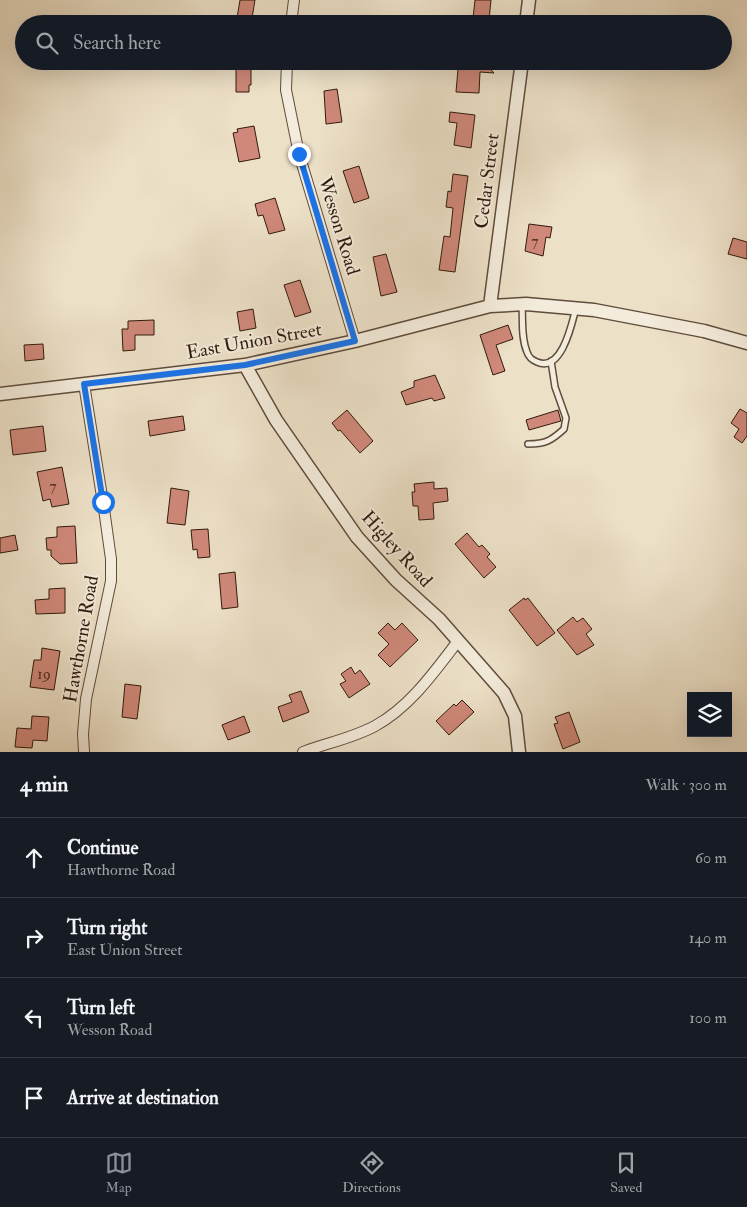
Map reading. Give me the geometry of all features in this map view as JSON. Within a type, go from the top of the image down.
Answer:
[{"type":"street","points":[[292,15],[294,0]]},
{"type":"street","points":[[527,15],[529,0]]},
{"type":"street","name":"Wesson Road","points":[[287,70],[286,90],[299,154],[355,341]]},
{"type":"street","name":"Cedar Street","points":[[490,306],[521,70]]},
{"type":"street","name":"East Union Street","points":[[0,394],[245,365],[355,341],[490,306],[522,304],[576,308],[704,331],[747,342]]},
{"type":"street","name":"Higley Road","points":[[245,365],[276,420],[357,538],[396,580],[439,619],[504,693],[515,716],[519,752]]},
{"type":"street","name":"Hawthorne Road","points":[[84,384],[111,559],[111,581],[86,699],[83,734],[84,752]]},
{"type":"street","points":[[303,752],[350,737],[376,726],[395,712],[426,682],[458,641]]},
{"type":"lane","points":[[522,304],[523,334],[526,351],[530,359],[541,364],[551,361],[558,356],[564,345],[576,308]]},
{"type":"lane","points":[[528,444],[541,444],[553,439],[564,429],[566,418],[555,387],[551,361]]},
{"type":"building","points":[[240,0],[255,0],[252,15],[238,15]]},
{"type":"building","points":[[475,0],[491,0],[490,15],[473,15]]},
{"type":"building","points":[[236,70],[251,70],[249,92],[236,92]]},
{"type":"building","points":[[458,70],[491,70],[494,73],[480,72],[479,93],[456,92]]},
{"type":"building","points":[[337,89],[342,122],[326,124],[324,91]]},
{"type":"building","points":[[450,112],[475,115],[471,148],[454,145],[457,123],[449,122]]},
{"type":"building","points":[[254,126],[260,158],[239,162],[233,133],[238,132],[237,129]]},
{"type":"building","points":[[359,166],[369,198],[354,203],[343,171]]},
{"type":"building","points":[[453,174],[468,176],[455,272],[439,270],[444,236],[450,237],[453,208],[446,207],[448,191],[451,192]]},
{"type":"building","points":[[275,198],[285,230],[269,234],[263,215],[258,216],[255,204]]},
{"type":"building","points":[[529,224],[552,227],[550,238],[546,237],[543,256],[525,251]]},
{"type":"building","points":[[733,238],[747,242],[747,259],[728,254]]},
{"type":"building","points":[[386,254],[397,292],[381,296],[373,257]]},
{"type":"building","points":[[300,280],[311,312],[295,317],[284,285]]},
{"type":"building","points":[[253,309],[256,328],[240,331],[237,312]]},
{"type":"building","points":[[154,320],[154,335],[135,335],[135,350],[123,351],[122,329],[128,329],[128,321]]},
{"type":"building","points":[[508,325],[513,339],[496,345],[505,371],[493,375],[480,335]]},
{"type":"building","points":[[43,344],[44,359],[25,361],[24,345]]},
{"type":"building","points":[[435,375],[445,398],[434,401],[432,398],[406,405],[401,392],[414,387],[414,381]]},
{"type":"building","points":[[740,409],[747,413],[747,436],[742,443],[734,437],[739,429],[731,423]]},
{"type":"building","points":[[347,410],[373,441],[360,453],[332,423]]},
{"type":"building","points":[[558,410],[561,421],[529,430],[526,420]]},
{"type":"building","points":[[183,416],[185,430],[150,436],[148,421]]},
{"type":"building","points":[[43,426],[46,451],[13,455],[10,430]]},
{"type":"building","points":[[62,467],[69,504],[52,507],[50,499],[43,501],[37,472]]},
{"type":"building","points":[[434,482],[434,489],[447,488],[448,501],[433,503],[434,519],[419,520],[418,506],[413,506],[412,492],[415,492],[414,484]]},
{"type":"building","points":[[171,488],[189,491],[185,525],[167,523]]},
{"type":"building","points":[[75,526],[77,563],[60,564],[51,556],[51,550],[47,550],[46,538],[57,537],[57,527]]},
{"type":"building","points":[[208,529],[210,557],[198,558],[197,549],[193,550],[191,530]]},
{"type":"building","points":[[467,533],[479,547],[482,545],[490,554],[487,557],[496,567],[484,578],[455,544]]},
{"type":"building","points":[[15,535],[18,550],[0,553],[0,538]]},
{"type":"building","points":[[235,572],[238,607],[222,609],[219,574]]},
{"type":"building","points":[[65,588],[65,613],[36,614],[35,600],[49,599],[49,589]]},
{"type":"building","points":[[524,598],[525,600],[528,598],[555,633],[537,646],[509,610]]},
{"type":"building","points":[[573,617],[577,622],[583,618],[592,629],[586,634],[594,645],[577,655],[557,630]]},
{"type":"building","points":[[388,623],[395,630],[402,623],[418,640],[390,667],[378,655],[389,644],[378,633]]},
{"type":"building","points":[[42,648],[60,651],[54,690],[30,687],[34,660],[41,660]]},
{"type":"building","points":[[351,667],[355,674],[360,670],[370,684],[349,698],[340,684],[346,681],[341,674]]},
{"type":"building","points":[[125,684],[141,686],[137,719],[122,717]]},
{"type":"building","points":[[301,691],[309,712],[283,722],[278,707],[292,702],[289,695]]},
{"type":"building","points":[[462,700],[474,712],[449,735],[436,721],[454,704],[456,706]]},
{"type":"building","points":[[569,712],[580,742],[563,749],[554,724],[558,723],[555,717]]},
{"type":"building","points":[[32,716],[49,717],[47,741],[33,740],[32,748],[15,747],[17,728],[31,729]]},
{"type":"building","points":[[244,716],[250,732],[228,740],[222,725]]},
{"type":"route","points":[[103,502],[84,384],[245,365],[355,341],[299,154]]}]
